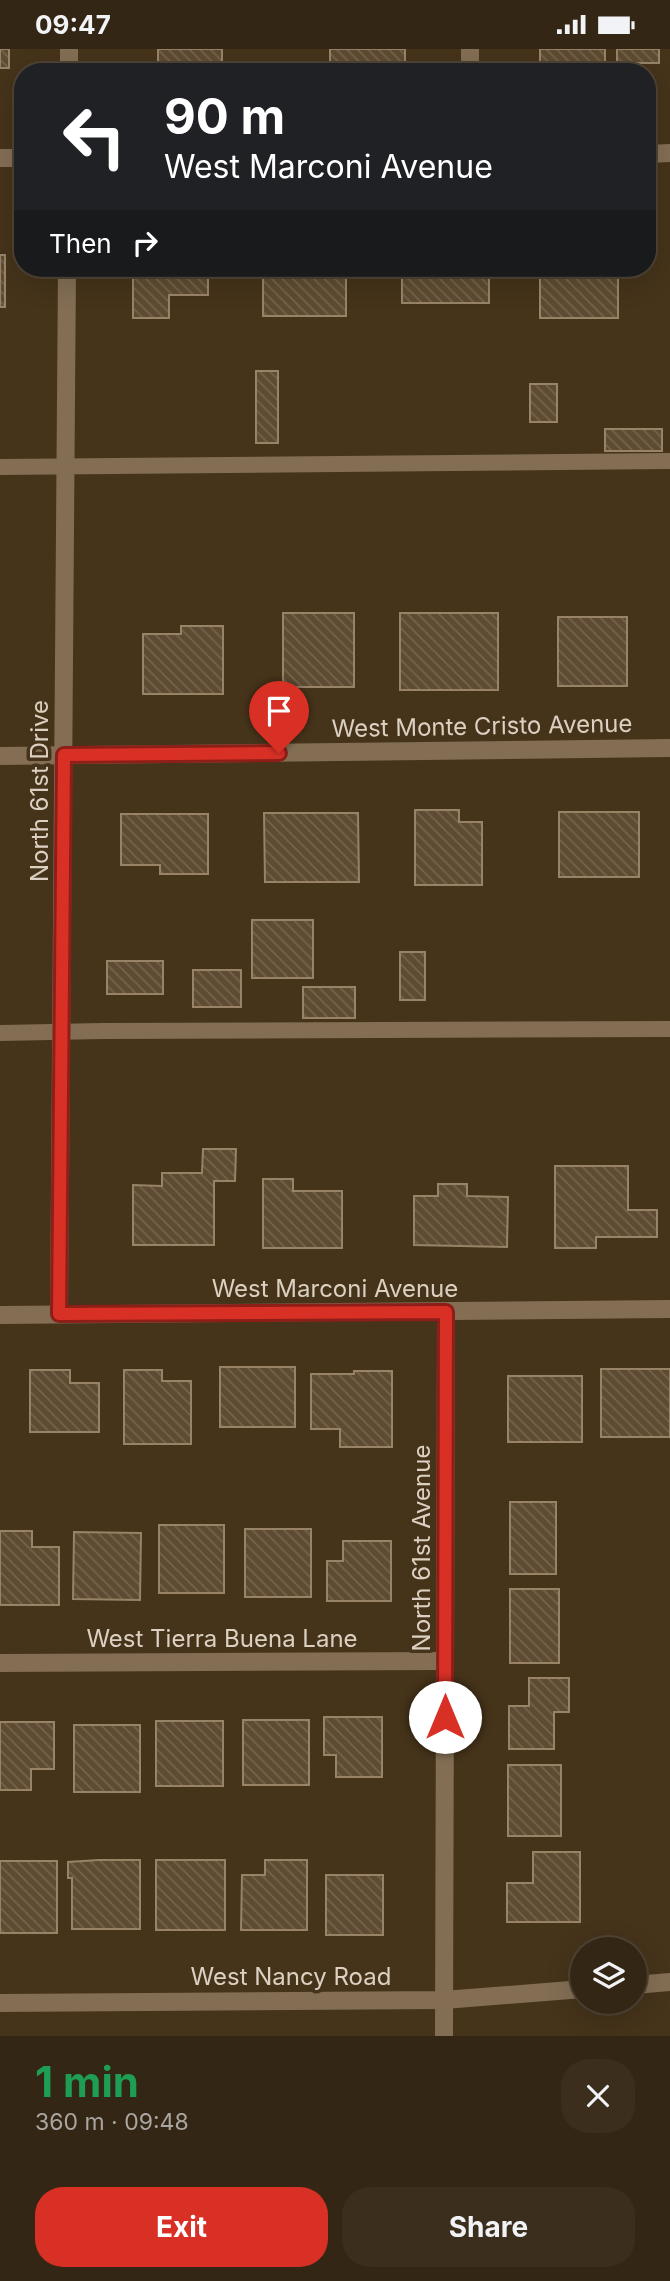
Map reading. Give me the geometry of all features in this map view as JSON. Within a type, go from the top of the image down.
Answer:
[{"type":"street","name":"North 61st Drive","points":[[59,1314],[67,277]]},
{"type":"street","name":"West Monte Cristo Avenue","points":[[0,756],[670,748]]},
{"type":"street","name":"West Marconi Avenue","points":[[0,1315],[670,1309]]},
{"type":"street","name":"North 61st Avenue","points":[[444,2036],[446,1312]]},
{"type":"street","name":"West Tierra Buena Lane","points":[[0,1663],[445,1661]]},
{"type":"street","points":[[647,1984],[670,1982]]},
{"type":"street","name":"West Nancy Road","points":[[0,2003],[444,2000],[570,1990]]},
{"type":"lane","points":[[0,467],[670,461]]},
{"type":"lane","points":[[0,1033],[670,1029]]},
{"type":"building","points":[[0,49],[9,49],[9,68],[0,68]]},
{"type":"building","points":[[158,49],[222,49],[222,63],[158,63]]},
{"type":"building","points":[[330,49],[405,49],[405,63],[330,63]]},
{"type":"building","points":[[540,49],[605,49],[605,63],[540,63]]},
{"type":"building","points":[[617,49],[659,49],[659,63],[617,63]]},
{"type":"building","points":[[0,255],[5,255],[5,307],[0,307]]},
{"type":"building","points":[[133,277],[208,277],[208,295],[169,295],[169,318],[133,318]]},
{"type":"building","points":[[263,277],[346,277],[346,316],[263,316]]},
{"type":"building","points":[[402,277],[489,277],[489,303],[402,303]]},
{"type":"building","points":[[540,277],[618,277],[618,318],[540,318]]},
{"type":"building","points":[[256,371],[278,371],[278,443],[256,443]]},
{"type":"building","points":[[530,384],[557,384],[557,422],[530,422]]},
{"type":"building","points":[[605,429],[662,429],[662,451],[605,451]]},
{"type":"building","points":[[283,613],[354,613],[354,687],[283,687]]},
{"type":"building","points":[[400,613],[498,613],[498,690],[400,690]]},
{"type":"building","points":[[558,617],[627,617],[627,686],[558,686]]},
{"type":"building","points":[[181,626],[223,626],[223,694],[143,694],[143,634],[181,634]]},
{"type":"building","points":[[415,810],[459,810],[459,822],[482,822],[482,885],[415,885]]},
{"type":"building","points":[[559,812],[639,812],[639,877],[559,877]]},
{"type":"building","points":[[264,813],[358,813],[359,882],[265,882]]},
{"type":"building","points":[[121,814],[208,814],[208,874],[160,874],[160,865],[121,865]]},
{"type":"building","points":[[252,920],[313,920],[313,978],[252,978]]},
{"type":"building","points":[[400,952],[425,952],[425,1000],[400,1000]]},
{"type":"building","points":[[107,961],[163,961],[163,994],[107,994]]},
{"type":"building","points":[[193,970],[241,970],[241,1007],[193,1007]]},
{"type":"building","points":[[303,987],[355,987],[355,1018],[303,1018]]},
{"type":"building","points":[[203,1149],[236,1149],[235,1181],[214,1181],[214,1245],[133,1245],[133,1185],[162,1186],[162,1173],[202,1173]]},
{"type":"building","points":[[555,1166],[628,1166],[628,1210],[657,1210],[657,1237],[596,1237],[596,1248],[555,1248]]},
{"type":"building","points":[[263,1179],[293,1179],[293,1191],[342,1191],[342,1248],[263,1248]]},
{"type":"building","points":[[438,1184],[467,1184],[467,1196],[508,1197],[507,1247],[414,1245],[414,1196],[438,1196]]},
{"type":"building","points":[[220,1367],[295,1367],[295,1427],[220,1427]]},
{"type":"building","points":[[601,1369],[670,1369],[670,1437],[601,1437]]},
{"type":"building","points":[[30,1370],[70,1370],[70,1383],[99,1383],[99,1432],[30,1432]]},
{"type":"building","points":[[124,1370],[162,1370],[162,1381],[191,1381],[191,1444],[124,1444]]},
{"type":"building","points":[[354,1371],[392,1371],[392,1447],[340,1447],[340,1429],[311,1429],[311,1374],[354,1374]]},
{"type":"building","points":[[508,1376],[582,1376],[582,1442],[508,1442]]},
{"type":"building","points":[[510,1502],[556,1502],[556,1574],[510,1574]]},
{"type":"building","points":[[159,1525],[224,1525],[224,1593],[159,1593]]},
{"type":"building","points":[[245,1529],[311,1529],[311,1597],[245,1597]]},
{"type":"building","points":[[0,1531],[32,1531],[32,1547],[59,1547],[59,1605],[0,1605]]},
{"type":"building","points":[[74,1532],[141,1533],[140,1600],[73,1599]]},
{"type":"building","points":[[343,1541],[391,1541],[391,1601],[327,1601],[327,1561],[343,1561]]},
{"type":"building","points":[[510,1589],[559,1589],[559,1663],[510,1663]]},
{"type":"building","points":[[529,1678],[569,1678],[569,1712],[554,1712],[554,1749],[509,1749],[509,1706],[529,1706]]},
{"type":"building","points":[[324,1717],[382,1717],[382,1777],[336,1777],[336,1755],[324,1755]]},
{"type":"building","points":[[243,1720],[309,1720],[309,1785],[243,1785]]},
{"type":"building","points":[[156,1721],[223,1721],[223,1786],[156,1786]]},
{"type":"building","points":[[0,1722],[54,1722],[54,1769],[31,1769],[31,1790],[0,1790]]},
{"type":"building","points":[[74,1725],[140,1725],[140,1792],[74,1792]]},
{"type":"building","points":[[508,1765],[561,1765],[561,1836],[508,1836]]},
{"type":"building","points":[[533,1852],[580,1852],[580,1922],[507,1922],[507,1883],[533,1883]]},
{"type":"building","points":[[140,1860],[140,1929],[72,1929],[72,1878],[68,1878],[68,1862]]},
{"type":"building","points":[[156,1860],[225,1860],[225,1930],[156,1930]]},
{"type":"building","points":[[265,1860],[307,1860],[307,1930],[241,1930],[242,1875],[265,1875]]},
{"type":"building","points":[[0,1861],[57,1861],[57,1933],[0,1933]]},
{"type":"building","points":[[326,1875],[383,1875],[383,1935],[326,1935]]},
{"type":"route","points":[[279,753],[64,755],[59,1314],[446,1312],[445,1717]]}]
